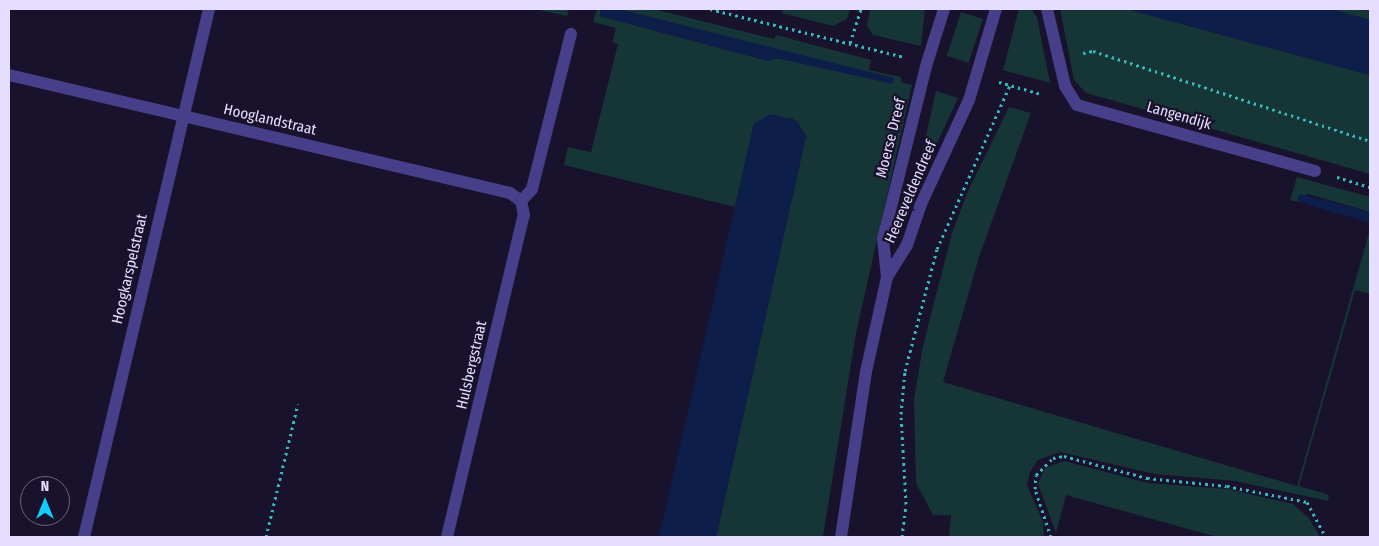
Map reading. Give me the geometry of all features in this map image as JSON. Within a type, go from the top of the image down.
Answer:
[{"type":"street","name":"Hoogkarspelstraat","points":[[84,537],[209,9]]},
{"type":"street","name":"Moerse Dreef","points":[[887,277],[883,239],[927,63],[944,9]]},
{"type":"street","name":"Heereveldendreef","points":[[841,537],[866,372],[887,277],[908,245],[921,204],[969,100],[996,9]]},
{"type":"street","name":"Langendijk","points":[[1047,9],[1069,96],[1077,105],[1315,171]]},
{"type":"street","points":[[521,201],[532,189],[571,34]]},
{"type":"street","name":"Hooglandstraat","points":[[9,75],[510,193],[521,201]]},
{"type":"street","name":"Hulsbergstraat","points":[[447,537],[524,215],[521,201]]},
{"type":"path","points":[[710,9],[850,43],[860,9]]},
{"type":"path","points":[[1058,57],[1093,51],[1370,140]]},
{"type":"path","points":[[902,537],[906,504],[901,414],[911,345],[937,249],[1010,85]]},
{"type":"path","points":[[1315,171],[1370,187]]},
{"type":"path","points":[[266,537],[298,404]]},
{"type":"path","points":[[1051,537],[1034,489],[1036,475],[1053,458],[1064,456],[1146,478],[1227,486],[1307,502],[1326,537]]},
{"type":"green space","points":[[535,9],[569,9],[567,16]]},
{"type":"green space","points":[[597,9],[601,9],[600,16],[769,61],[776,58],[894,79],[618,9],[654,9],[774,39],[776,35],[871,60],[869,70],[901,77],[901,82],[912,85],[856,333],[823,537],[716,537],[806,136],[793,119],[773,116],[754,124],[735,207],[564,165],[568,147],[591,152],[618,44],[612,42],[616,28],[593,22]]},
{"type":"green space","points":[[783,9],[850,9],[847,19],[833,26],[782,13]]},
{"type":"green space","points":[[870,9],[925,9],[921,46],[873,35],[867,26]]},
{"type":"green space","points":[[1019,9],[1031,9],[1037,17],[1050,83],[1003,70]]},
{"type":"green space","points":[[1060,9],[1127,9],[1370,75],[1370,174],[1086,93],[1074,80]]},
{"type":"green space","points":[[1331,9],[1370,9],[1370,20]]},
{"type":"green space","points":[[961,12],[983,19],[969,63],[947,56]]},
{"type":"green space","points":[[936,91],[958,98],[920,180],[916,180]]},
{"type":"green space","points":[[1009,107],[1031,113],[979,257],[943,382],[1297,486],[1370,229],[1370,294],[1355,290],[1299,486],[1329,495],[1328,501],[1235,481],[1155,474],[1060,452],[1038,460],[1030,472],[1027,485],[1043,522],[1044,537],[949,537],[951,515],[933,515],[916,483],[914,399],[923,346],[952,233],[969,189]]},
{"type":"green space","points":[[1297,177],[1370,197],[1370,212],[1308,194],[1297,199],[1300,202],[1290,200]]},
{"type":"green space","points":[[1064,461],[1148,483],[1228,489],[1293,504],[1309,518],[1320,537],[1217,537],[1066,495],[1056,533],[1038,484],[1045,468]]},
{"type":"water","points":[[601,9],[618,9],[894,78],[893,84],[776,58],[769,61],[600,16]]},
{"type":"water","points":[[1127,9],[1331,9],[1370,20],[1370,75]]},
{"type":"water","points":[[770,114],[797,121],[806,136],[716,537],[659,537],[754,124]]},
{"type":"water","points":[[1300,194],[1370,212],[1370,223],[1300,202],[1297,199]]}]
